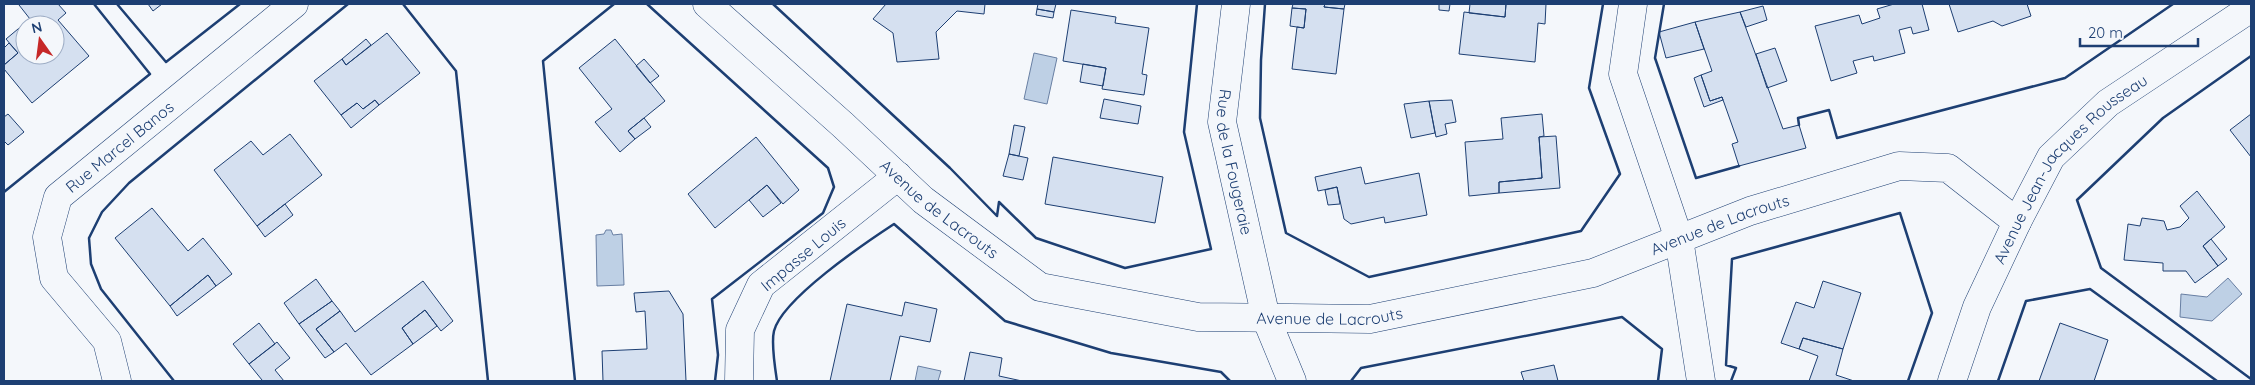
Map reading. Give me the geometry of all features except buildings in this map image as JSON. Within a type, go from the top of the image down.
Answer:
[{"type":"street","name":"Rue Marcel Banos","points":[[117,381],[107,341],[54,278],[47,237],[58,197],[294,4]]},
{"type":"street","name":"Avenue de Lacrouts","points":[[707,4],[923,200],[1040,287],[1198,317],[1370,320],[1593,273],[1750,211],[1899,166],[1948,168],[2017,222]]},
{"type":"street","name":"Rue de la Fougeraie","points":[[1236,4],[1222,122],[1266,318],[1292,381]]},
{"type":"street","points":[[1633,4],[1623,74],[1679,239],[1701,381]]},
{"type":"street","name":"Avenue Jean-Jacques Rousseau","points":[[1952,381],[1977,307],[2051,156],[2108,103],[2251,8]]},
{"type":"street","name":"Impasse Louis","points":[[739,381],[740,330],[761,285],[898,176]]},
{"type":"water","points":[[1034,53],[1057,58],[1047,104],[1024,99]]},
{"type":"water","points":[[606,230],[611,230],[613,235],[622,234],[624,285],[597,286],[596,235],[604,234]]},
{"type":"water","points":[[2228,278],[2242,294],[2212,321],[2180,317],[2181,294],[2207,297]]},
{"type":"water","points":[[918,366],[941,371],[938,381],[915,381]]},
{"type":"wall","points":[[4,192],[150,74],[94,4]]},
{"type":"wall","points":[[117,4],[166,62],[240,4]]},
{"type":"wall","points":[[174,381],[101,289],[91,264],[89,238],[102,212],[129,183],[348,4]]},
{"type":"wall","points":[[403,4],[456,71],[488,381]]},
{"type":"wall","points":[[575,381],[543,61],[614,4]]},
{"type":"wall","points":[[647,4],[828,168],[834,187],[823,213],[712,299],[718,355],[715,381]]},
{"type":"wall","points":[[773,4],[950,168],[997,216],[999,202],[1036,238],[1125,268],[1211,249],[1184,132],[1197,4]]},
{"type":"wall","points":[[1265,4],[1261,60],[1260,118],[1286,233],[1369,277],[1581,231],[1620,174],[1589,88],[1603,4]]},
{"type":"wall","points":[[1664,4],[1655,58],[1696,178],[1739,166]]},
{"type":"wall","points":[[1799,125],[1798,118],[1829,110],[1837,138],[2065,78],[2173,4]]},
{"type":"wall","points":[[2251,56],[2163,118],[2077,200],[2101,268],[2251,379]]},
{"type":"wall","points":[[1731,381],[1736,368],[1726,365],[1732,259],[1900,213],[1932,313],[1908,381]]},
{"type":"wall","points":[[777,381],[773,336],[780,318],[792,303],[826,273],[894,224],[1005,321],[1111,353],[1221,372],[1230,381]]},
{"type":"wall","points":[[1998,381],[2026,301],[2090,289],[2217,381]]},
{"type":"wall","points":[[1351,381],[1361,368],[1622,317],[1662,349],[1658,381]]}]
